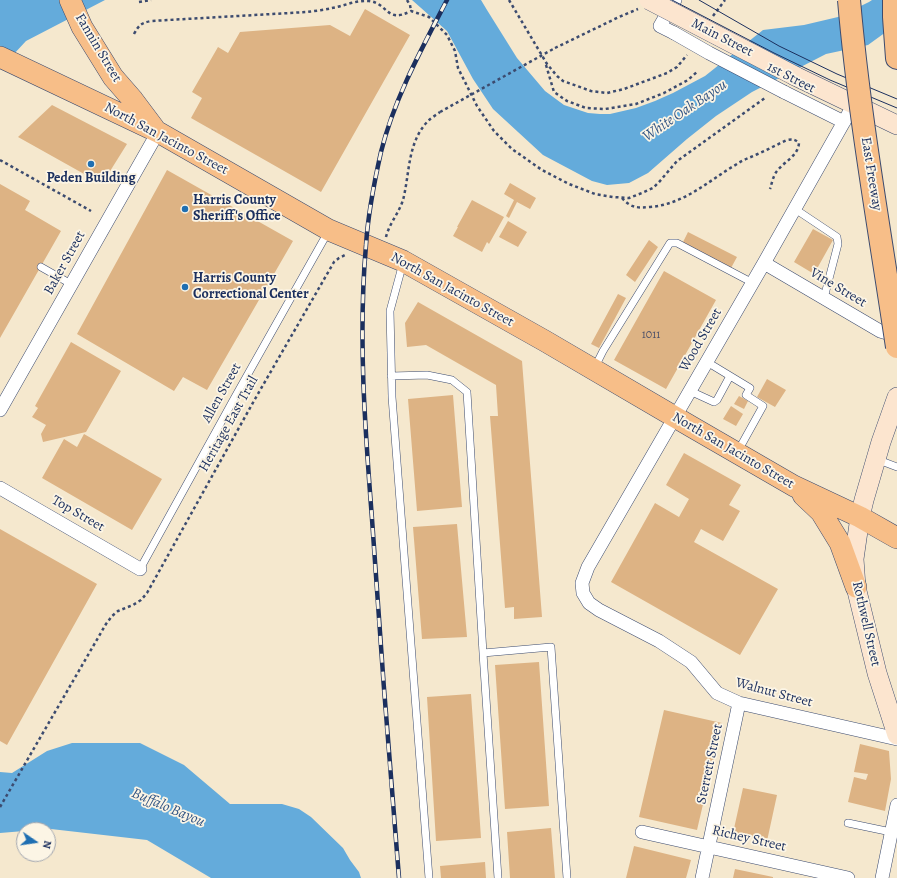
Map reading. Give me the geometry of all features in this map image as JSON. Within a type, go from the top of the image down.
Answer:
[{"type":"highway","name":"East Freeway","points":[[849,0],[860,100],[897,348]]},
{"type":"highway","points":[[894,0],[897,58]]},
{"type":"main road","name":"Fannin Street","points":[[70,0],[82,27],[113,77],[158,132]]},
{"type":"main road","name":"Main Street","points":[[650,0],[795,76],[897,124]]},
{"type":"main road","name":"North San Jacinto Street","points":[[0,56],[158,132],[329,230],[403,261],[794,486],[817,502]]},
{"type":"main road","name":"Rothwell Street","points":[[897,396],[881,442],[860,517],[854,559],[856,588],[877,673],[897,735]]},
{"type":"main road","points":[[817,502],[860,517],[897,538]]},
{"type":"main road","points":[[817,502],[821,512],[840,543],[856,588]]},
{"type":"street","name":"1st Street","points":[[675,0],[660,26],[709,53],[844,122]]},
{"type":"street","name":"Wood Street","points":[[583,593],[582,583],[588,567],[753,283],[854,104]]},
{"type":"street","name":"Baker Street","points":[[0,410],[158,132]]},
{"type":"street","name":"Vine Street","points":[[764,263],[880,331],[897,336]]},
{"type":"street","name":"Top Street","points":[[0,488],[140,569]]},
{"type":"street","name":"Walnut Street","points":[[583,593],[588,604],[659,641],[691,662],[717,693],[738,703],[897,739]]},
{"type":"street","name":"Sterrett Street","points":[[702,878],[738,703]]},
{"type":"street","points":[[882,878],[897,805]]},
{"type":"street","name":"Richey Street","points":[[642,832],[848,878]]},
{"type":"lane","points":[[795,209],[837,237],[838,244],[824,298]]},
{"type":"lane","name":"Allen Street","points":[[140,569],[329,230]]},
{"type":"lane","points":[[594,370],[670,243],[677,243],[753,283]]},
{"type":"lane","points":[[403,261],[390,311],[391,376],[429,878]]},
{"type":"lane","points":[[41,267],[71,284]]},
{"type":"lane","points":[[707,362],[750,388],[746,395],[763,406],[736,453]]},
{"type":"lane","points":[[391,376],[427,375],[452,380],[467,392],[498,878]]},
{"type":"lane","points":[[690,391],[714,402],[717,400],[730,376]]},
{"type":"lane","points":[[876,459],[897,467]]},
{"type":"lane","points":[[483,653],[551,648],[567,878]]},
{"type":"lane","points":[[848,823],[891,832]]},
{"type":"path","points":[[139,2],[151,0]]},
{"type":"path","points":[[407,0],[411,11]]},
{"type":"path","points":[[510,0],[545,61],[557,76],[563,81],[591,91],[607,93],[624,89],[667,73],[677,67],[690,51]]},
{"type":"path","points":[[710,19],[725,0]]},
{"type":"path","points":[[134,34],[139,25],[151,21],[307,12],[362,1],[374,2],[393,15],[405,14],[411,11],[428,17],[447,35],[455,51],[458,68],[477,106],[494,131],[512,149],[542,170],[569,184],[595,194],[629,198],[653,188],[677,161],[765,98]]},
{"type":"path","points":[[386,234],[402,202],[412,148],[420,130],[428,120],[555,48],[619,17]]},
{"type":"path","points":[[545,61],[554,92],[567,101],[586,108],[605,109],[636,104],[664,93],[688,80],[698,71]]},
{"type":"path","points":[[622,197],[628,204],[636,207],[658,206],[683,198],[703,187],[738,163],[788,140],[796,140],[798,143],[798,148],[778,170],[770,189]]},
{"type":"path","points":[[0,160],[91,211]]},
{"type":"path","name":"Heritage East Trail","points":[[0,807],[106,624],[112,616],[122,609],[133,605],[147,593],[255,399],[334,262],[344,256],[349,255]]},
{"type":"water","points":[[0,0],[105,0],[26,41],[0,69]]},
{"type":"water","name":"White Oak Bayou","points":[[412,0],[481,0],[517,58],[545,91],[564,105],[588,113],[600,114],[610,114],[636,108],[673,93],[705,76],[763,30],[804,25],[838,17],[872,0],[897,0],[897,24],[868,45],[826,54],[752,92],[716,116],[648,173],[629,183],[607,185],[592,181],[543,155],[493,109],[473,79],[447,31]]},
{"type":"water","name":"Buffalo Bayou","points":[[72,743],[140,743],[184,765],[230,804],[282,804],[299,809],[311,817],[343,848],[359,872],[361,878],[211,878],[147,840],[56,830],[56,822],[16,822],[16,832],[0,833],[0,772],[12,773],[47,751]]},
{"type":"building","points":[[365,9],[410,35],[321,192],[191,118],[202,98],[192,92],[218,47],[228,53],[240,32],[330,25],[350,36]]},
{"type":"building","name":"Peden Building","points":[[52,105],[127,144],[102,184],[18,137]]},
{"type":"building","name":"Harris County Correctional Center","points":[[167,170],[293,241],[207,390],[183,377],[174,391],[77,334]]},
{"type":"building","points":[[510,183],[536,198],[530,209],[517,202],[509,218],[506,216],[514,200],[504,194]]},
{"type":"building","points":[[0,184],[30,201],[25,210],[61,231],[0,338]]},
{"type":"building","points":[[472,200],[504,217],[489,244],[487,242],[482,252],[453,236]]},
{"type":"building","points":[[508,221],[527,232],[518,247],[499,237]]},
{"type":"building","points":[[813,229],[833,240],[814,274],[794,262]]},
{"type":"building","points":[[688,232],[737,257],[731,268],[682,244]]},
{"type":"building","points":[[649,240],[658,247],[635,282],[626,275]]},
{"type":"building","points":[[664,271],[716,300],[666,389],[614,360]]},
{"type":"building","points":[[618,294],[626,298],[599,348],[591,344]]},
{"type":"building","points":[[418,302],[522,361],[542,617],[514,619],[514,607],[505,608],[490,416],[498,416],[496,385],[426,345],[407,347],[405,323]]},
{"type":"building","points":[[71,342],[121,371],[86,432],[43,442],[41,434],[46,425],[32,417],[38,408],[35,406]]},
{"type":"building","points":[[767,379],[786,390],[775,407],[757,397]]},
{"type":"building","points":[[453,395],[462,507],[417,511],[408,399]]},
{"type":"building","points":[[739,396],[748,401],[744,409],[734,404]]},
{"type":"building","points":[[731,406],[743,414],[736,426],[723,419]]},
{"type":"building","points":[[84,434],[162,479],[132,530],[42,478],[64,439],[77,447]]},
{"type":"building","points":[[684,453],[741,485],[729,505],[740,511],[723,541],[701,529],[694,542],[778,589],[740,655],[611,582],[655,503],[679,517],[689,499],[666,485]]},
{"type":"building","points":[[457,524],[467,637],[422,639],[413,527]]},
{"type":"building","points":[[0,529],[97,584],[7,745],[0,741]]},
{"type":"building","points":[[539,662],[549,806],[505,809],[495,665]]},
{"type":"building","points":[[471,694],[481,838],[436,841],[427,697]]},
{"type":"building","points":[[664,710],[722,723],[697,830],[639,817]]},
{"type":"building","points":[[860,744],[889,751],[891,779],[885,811],[848,802],[854,777],[866,780],[868,774],[854,772]]},
{"type":"building","points":[[743,788],[777,795],[767,841],[733,833]]},
{"type":"building","points":[[551,828],[555,878],[510,878],[507,832]]},
{"type":"building","points":[[634,846],[691,860],[686,878],[626,878]]},
{"type":"building","points":[[485,862],[486,878],[441,878],[440,866]]},
{"type":"building","points":[[735,869],[773,877],[773,878],[733,878]]},
{"type":"tram line","points":[[672,0],[774,53],[830,80],[897,108]]},
{"type":"tram line","points":[[699,0],[779,46],[837,74],[897,99]]},
{"type":"railway","points":[[399,878],[381,654],[365,417],[363,382],[364,279],[370,210],[381,152],[401,93],[447,0]]},
{"type":"place","name":"Peden Building","points":[[91,164]]},
{"type":"place","name":"Harris County Sheriff's Office","points":[[185,209]]},
{"type":"place","name":"Harris County Correctional Center","points":[[185,287]]}]
